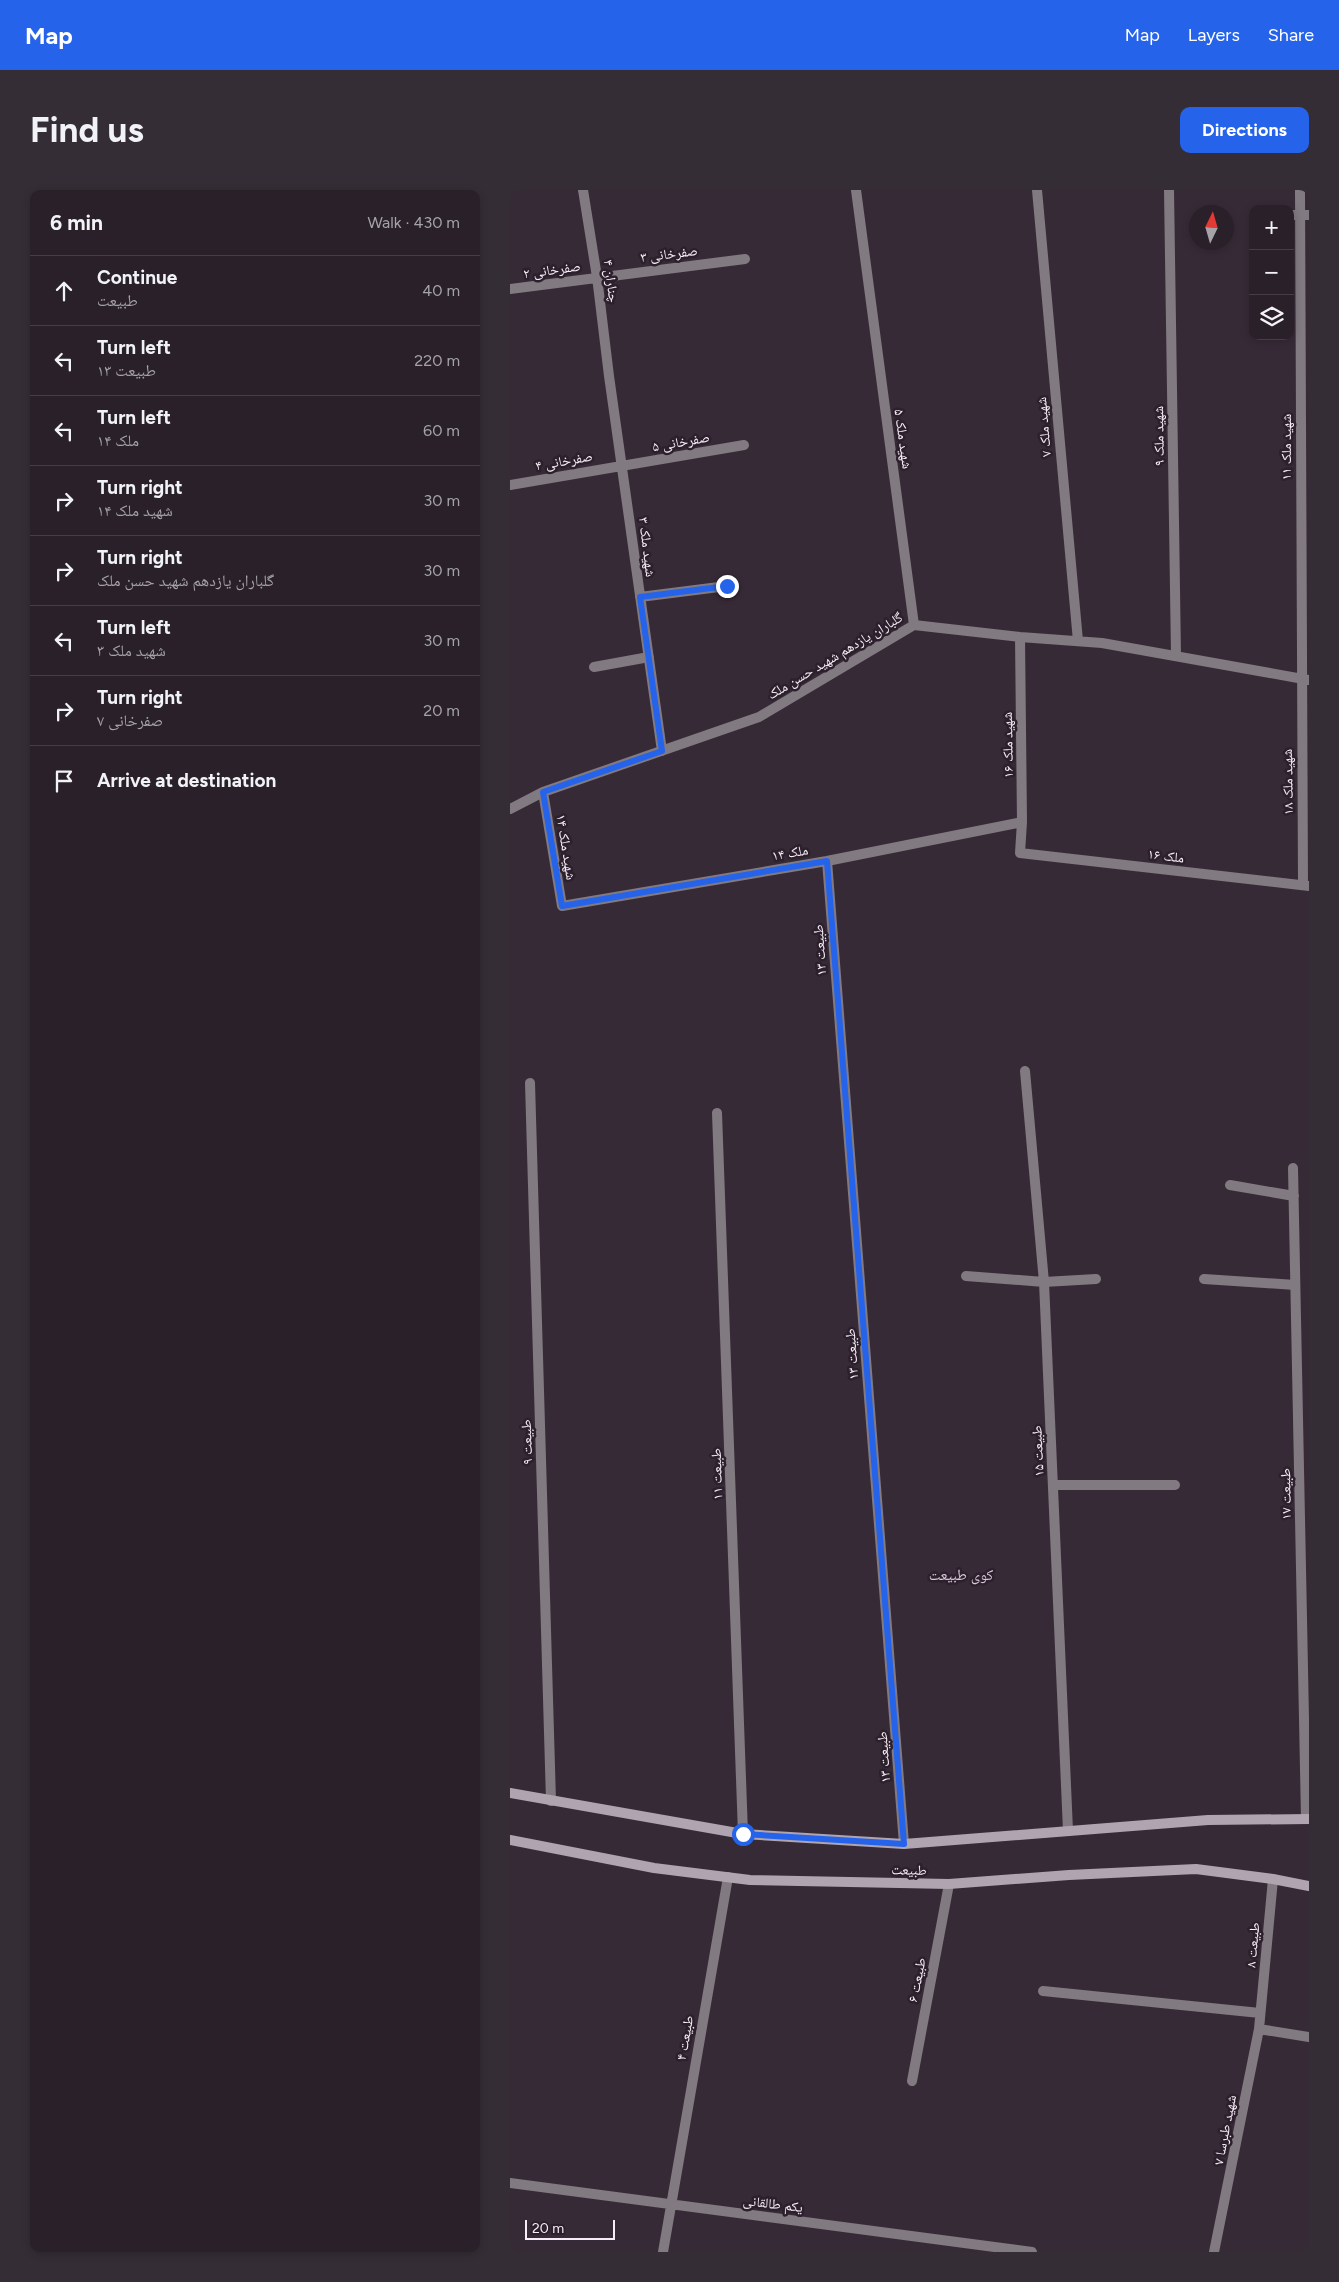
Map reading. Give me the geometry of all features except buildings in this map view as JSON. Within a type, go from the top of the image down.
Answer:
[{"type":"street","name":"۴ چناران","points":[[583,190],[597,277],[608,376]]},
{"type":"street","name":"شهید ملک ۵","points":[[856,190],[914,625]]},
{"type":"street","name":"شهید ملک ۷","points":[[1036,190],[1078,641]]},
{"type":"street","name":"شهید ملک ۹","points":[[1169,190],[1176,656]]},
{"type":"street","name":"شهید ملک ۱۱","points":[[1300,190],[1305,679]]},
{"type":"street","name":"صفرخانی ۳","points":[[597,277],[745,259]]},
{"type":"street","name":"صفرخانی ۲","points":[[510,289],[597,277]]},
{"type":"street","name":"۳ شهید ملک","points":[[608,376],[623,465],[662,751]]},
{"type":"street","name":"صفرخانی ۵","points":[[623,465],[744,445]]},
{"type":"street","name":"صفرخانی ۴","points":[[510,485],[623,465]]},
{"type":"street","points":[[640,597],[727,586]]},
{"type":"street","name":"گلباران یازدهم شهید حسن ملک","points":[[510,809],[543,792],[759,717],[914,625],[1020,637],[1102,642],[1305,679]]},
{"type":"street","name":"شهید ملک ۱۶","points":[[1020,637],[1022,822],[1020,853]]},
{"type":"street","points":[[594,667],[649,657]]},
{"type":"street","name":"شهید ملک ۱۸","points":[[1305,679],[1306,886]]},
{"type":"street","name":"۱۴ شهید ملک","points":[[543,792],[562,906]]},
{"type":"street","name":"ملک ۱۴","points":[[562,906],[827,861],[1022,822]]},
{"type":"street","name":"ملک ۱۶","points":[[1020,853],[1306,886]]},
{"type":"street","name":"طبیعت ۱۳","points":[[827,861],[904,1844]]},
{"type":"street","name":"طبیعت ۱۵","points":[[1025,1071],[1044,1282],[1068,1830]]},
{"type":"street","name":"طبیعت ۹","points":[[530,1083],[551,1801]]},
{"type":"street","name":"طبیعت ۱۱","points":[[717,1113],[743,1834]]},
{"type":"street","name":"طبیعت ۱۷","points":[[1293,1168],[1307,1819]]},
{"type":"street","points":[[1230,1185],[1294,1196]]},
{"type":"street","points":[[966,1276],[1044,1282],[1096,1279]]},
{"type":"street","points":[[1204,1279],[1295,1285]]},
{"type":"street","points":[[1053,1485],[1176,1484]]},
{"type":"street","name":"طبیعت","points":[[510,1793],[743,1834],[904,1844],[1208,1820],[1307,1819]]},
{"type":"street","name":"طبیعت","points":[[510,1840],[654,1868],[750,1880],[949,1884],[1069,1875],[1196,1870],[1273,1879],[1309,1886]]},
{"type":"street","name":"۴ طبیعت","points":[[663,2252],[728,1877]]},
{"type":"street","name":"۸ طبیعت","points":[[1260,2013],[1273,1879]]},
{"type":"street","name":"۶ طبیعت","points":[[912,2081],[949,1884]]},
{"type":"street","points":[[1043,1991],[1260,2013]]},
{"type":"street","name":"۷ شهید طبرسا","points":[[1214,2252],[1259,2029],[1260,2013]]},
{"type":"street","points":[[1259,2029],[1309,2037]]},
{"type":"street","name":"یکم طالقانی","points":[[510,2183],[1032,2252]]},
{"type":"district","name":"کوی طبیعت","points":[[961,1575]]},
{"type":"route","points":[[727,586],[640,597],[662,751],[543,792],[562,906],[827,861],[904,1844],[743,1834]]}]
